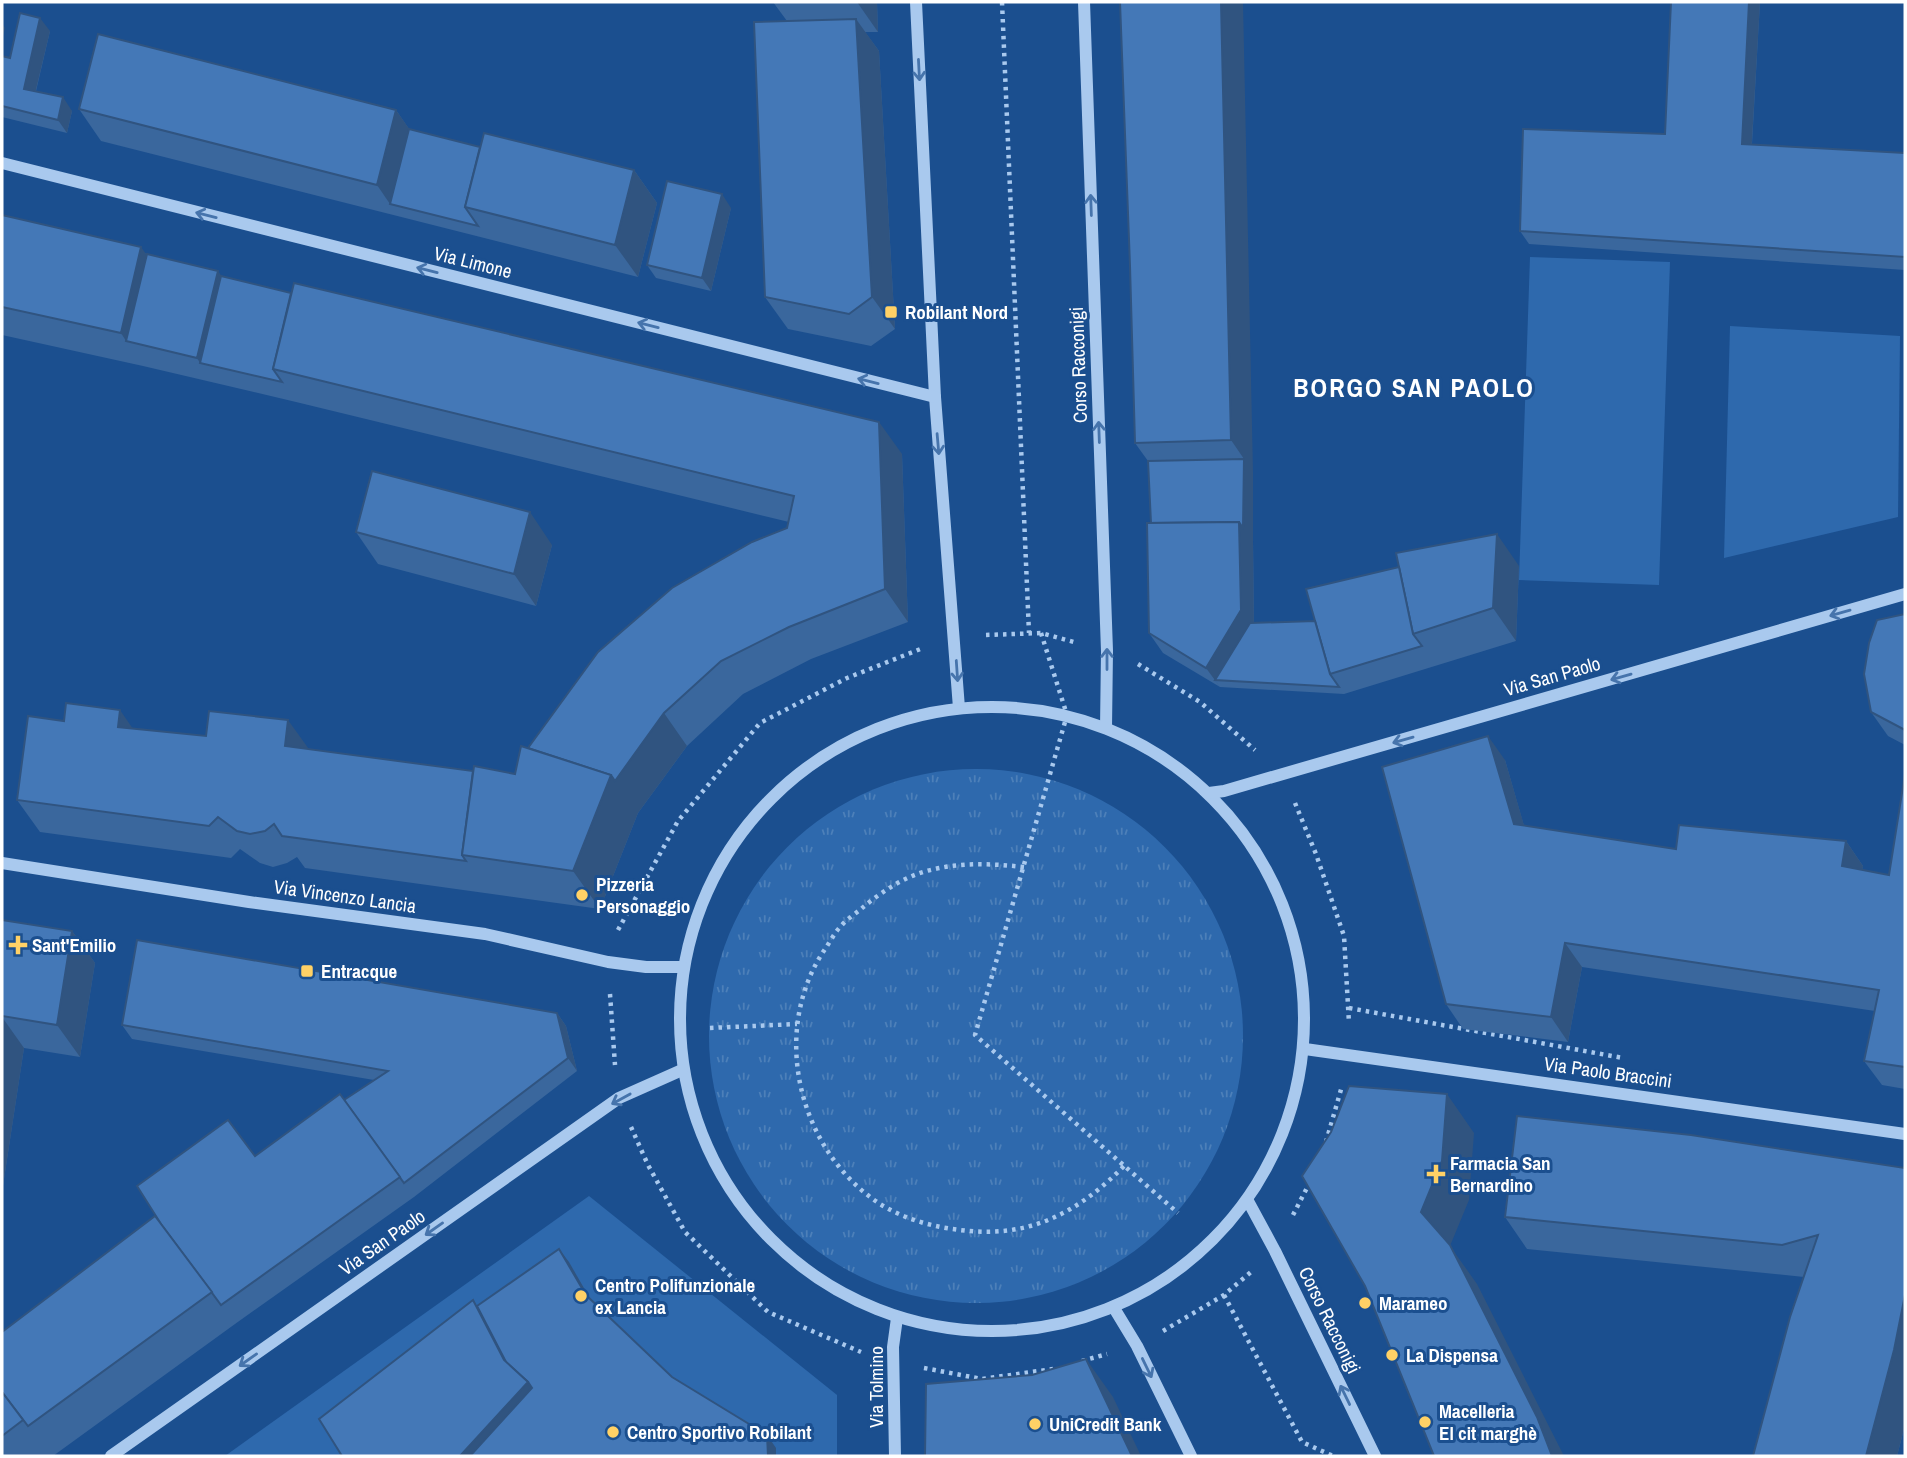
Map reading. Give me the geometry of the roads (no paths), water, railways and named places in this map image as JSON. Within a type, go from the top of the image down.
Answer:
[{"type":"street","points":[[916,2],[934,397],[959,708]]},
{"type":"street","name":"Corso Racconigi","points":[[1084,2],[1107,651],[1106,728]]},
{"type":"street","name":"Via Limone","points":[[2,163],[934,397]]},
{"type":"street","name":"Via San Paolo","points":[[1209,793],[1905,594]]},
{"type":"street","points":[[1013,706],[1067,715],[1106,728],[1161,755],[1209,793],[1267,867],[1300,956],[1305,1049],[1286,1129],[1248,1201],[1199,1255],[1114,1308],[1043,1328],[970,1331],[898,1318],[820,1280],[755,1224],[708,1152],[682,1070],[678,1018],[682,967],[715,871],[777,791],[861,734],[959,708],[1013,706]]},
{"type":"street","name":"Via Vincenzo Lancia","points":[[2,863],[249,902],[485,934],[608,962],[646,967],[682,967]]},
{"type":"street","name":"Via Paolo Braccini","points":[[1305,1049],[1905,1133]]},
{"type":"street","name":"Via San Paolo","points":[[111,1456],[619,1098],[682,1070]]},
{"type":"street","name":"Corso Racconigi","points":[[1248,1201],[1375,1456]]},
{"type":"street","points":[[1114,1308],[1137,1346],[1191,1456]]},
{"type":"street","name":"Via Tolmino","points":[[895,1456],[893,1347],[898,1318]]},
{"type":"place","name":"Robilant Nord","points":[[891,312]]},
{"type":"place","name":"Pizzeria Personaggio","points":[[582,895]]},
{"type":"place","name":"Sant'Emilio","points":[[18,945]]},
{"type":"place","name":"Entracque","points":[[307,971]]},
{"type":"place","name":"Farmacia San Bernardino","points":[[1436,1174]]},
{"type":"place","name":"Centro Polifunzionale ex Lancia","points":[[581,1296]]},
{"type":"place","name":"Marameo","points":[[1365,1303]]},
{"type":"place","name":"La Dispensa","points":[[1392,1355]]},
{"type":"place","name":"Macelleria El cit marghè","points":[[1425,1422]]},
{"type":"place","name":"UniCredit Bank","points":[[1035,1424]]},
{"type":"place","name":"Centro Sportivo Robilant","points":[[613,1432]]},
{"type":"district","name":"BORGO SAN PAOLO","points":[[1414,387]]}]
